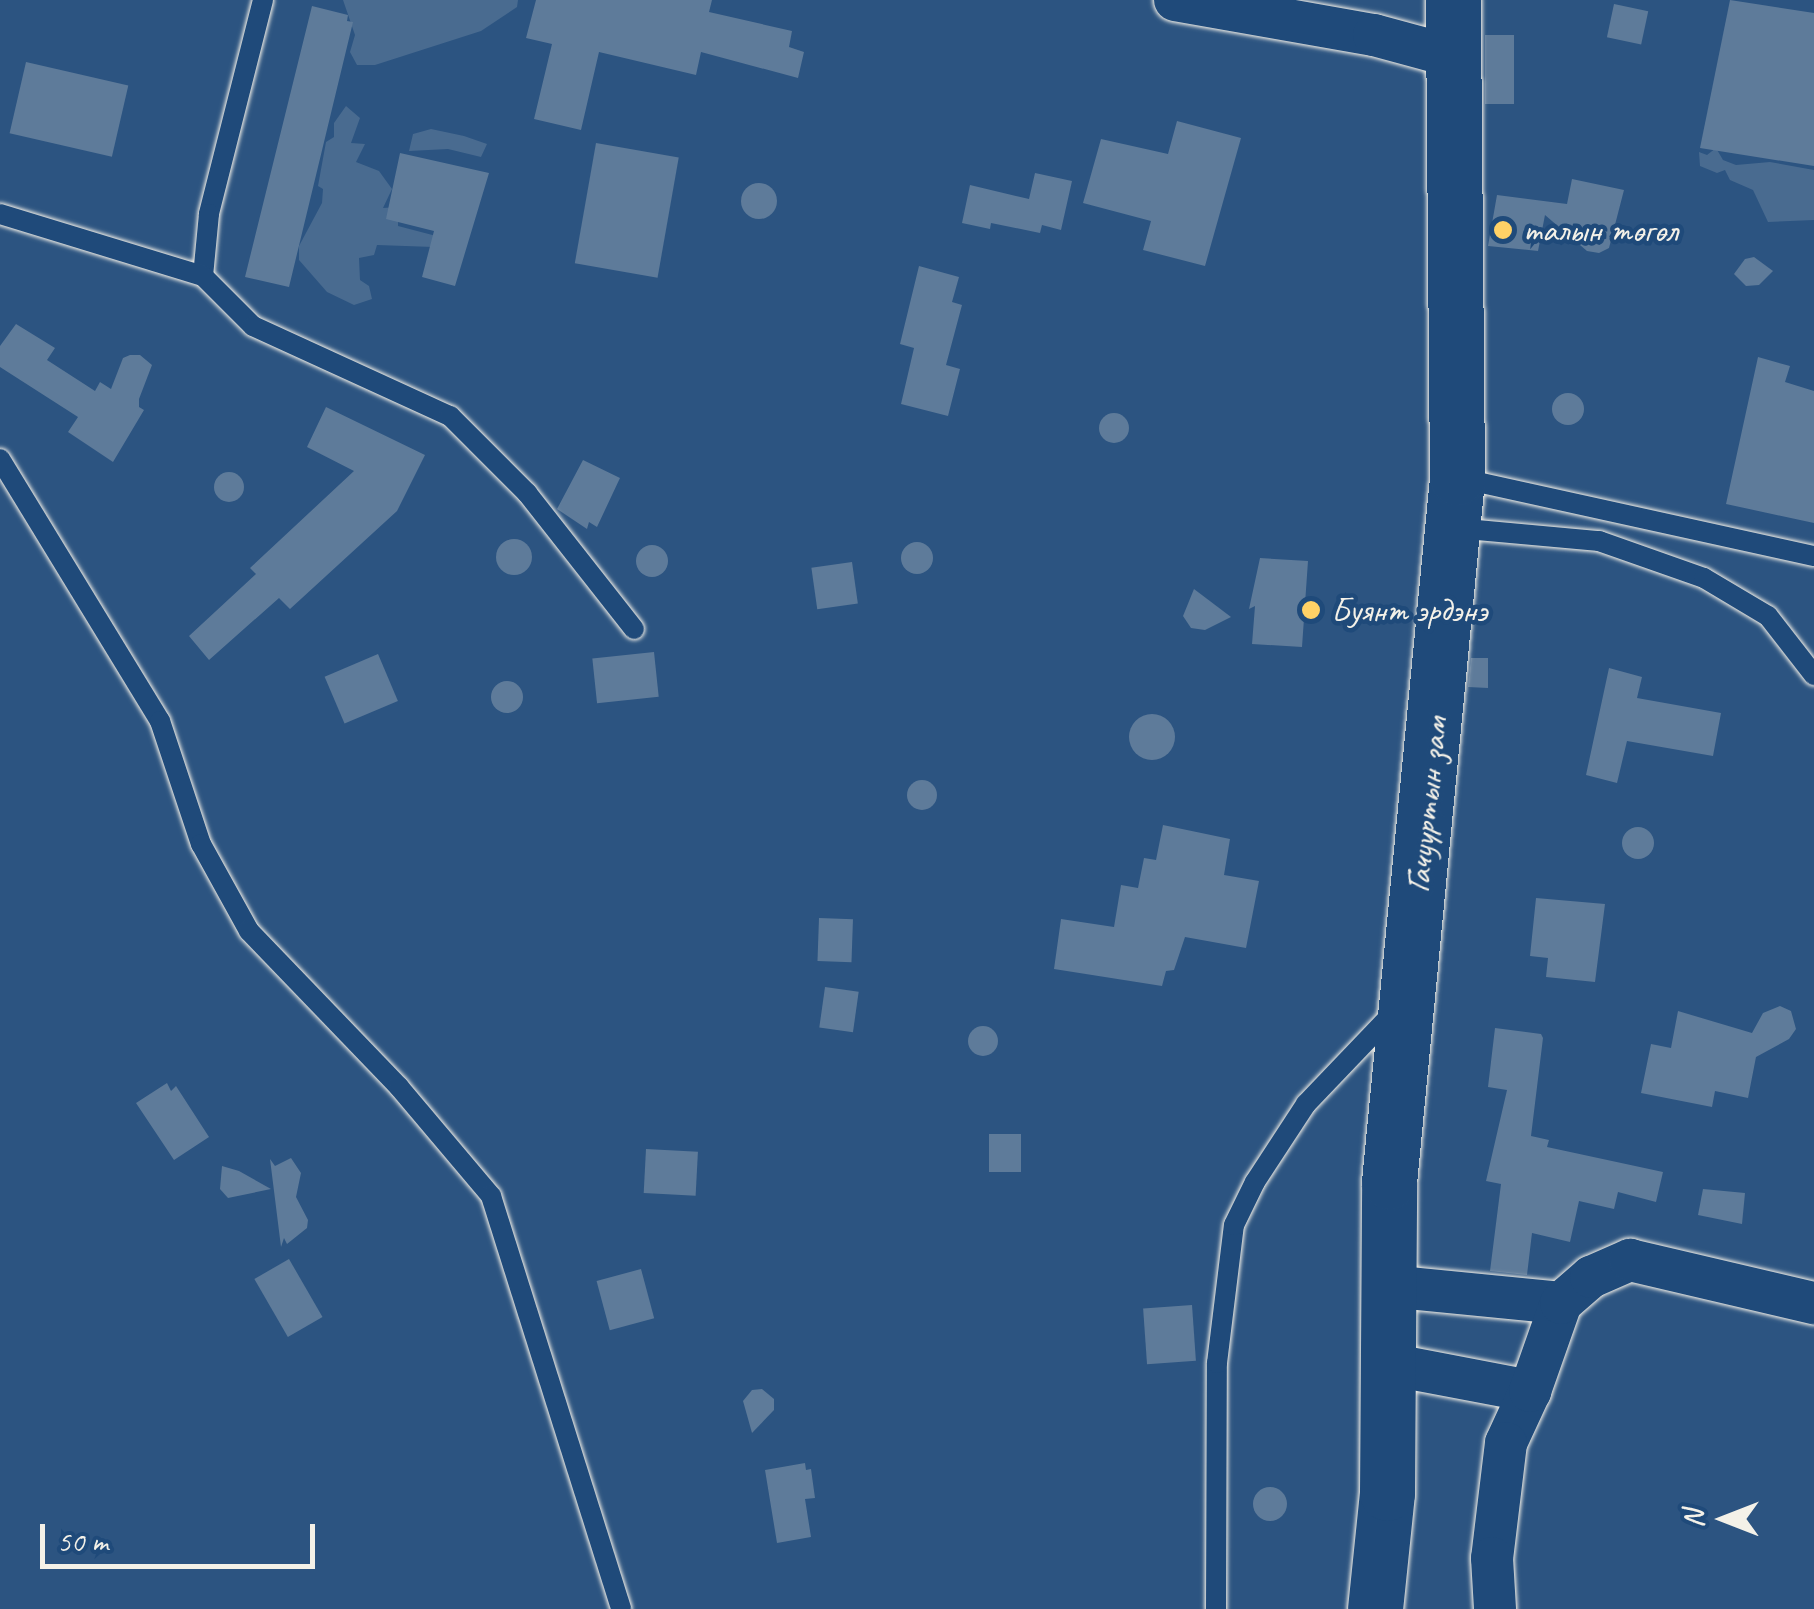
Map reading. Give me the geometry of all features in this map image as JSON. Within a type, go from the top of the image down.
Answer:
[{"type":"main road","name":"Гачууртын зам","points":[[1373,1607],[1387,1493],[1389,1182],[1456,503],[1454,0]]},
{"type":"street","points":[[1175,0],[1374,35],[1454,57]]},
{"type":"street","points":[[1494,1609],[1492,1558],[1506,1443],[1530,1391],[1561,1303],[1591,1278],[1630,1260],[1814,1303]]},
{"type":"street","points":[[1388,1286],[1561,1303]]},
{"type":"street","points":[[1388,1364],[1530,1391]]},
{"type":"lane","points":[[203,276],[210,214],[263,0]]},
{"type":"lane","points":[[0,214],[203,276],[253,326],[450,416],[527,493],[634,628]]},
{"type":"lane","points":[[0,459],[160,721],[201,844],[249,931],[399,1086],[491,1196],[621,1609]]},
{"type":"lane","points":[[1456,503],[1814,556]]},
{"type":"lane","points":[[1456,503],[1599,541],[1704,578],[1768,616],[1814,675]]},
{"type":"lane","points":[[1216,1609],[1218,1362],[1234,1226],[1255,1182],[1306,1104],[1407,999]]},
{"type":"shaded area","points":[[343,0],[518,0],[517,7],[481,31],[375,65],[357,65],[350,52],[355,35]]},
{"type":"shaded area","points":[[346,106],[360,118],[351,143],[365,144],[356,162],[379,171],[392,189],[383,208],[398,207],[398,226],[440,237],[433,247],[377,245],[374,255],[359,258],[360,280],[369,286],[372,299],[354,305],[327,292],[299,260],[299,246],[322,203],[323,189],[318,186],[326,142],[334,137],[334,123]]},
{"type":"shaded area","points":[[431,129],[487,144],[481,157],[448,149],[409,151],[413,134]]},
{"type":"shaded area","points":[[1716,148],[1723,160],[1736,165],[1770,162],[1814,170],[1814,220],[1768,222],[1753,190],[1730,180],[1725,170],[1717,173],[1700,166],[1699,152],[1707,155]]},
{"type":"building","points":[[536,0],[712,0],[709,12],[792,31],[789,47],[804,52],[798,78],[701,52],[696,75],[599,52],[581,130],[534,119],[552,44],[526,38]]},
{"type":"building","points":[[1730,0],[1814,13],[1814,166],[1700,148]]},
{"type":"building","points":[[1614,4],[1648,11],[1641,45],[1607,37]]},
{"type":"building","points":[[312,6],[348,15],[347,21],[353,22],[289,287],[245,277]]},
{"type":"building","points":[[1485,35],[1514,35],[1514,104],[1485,104]]},
{"type":"building","points":[[26,62],[128,86],[112,157],[10,133]]},
{"type":"building","points":[[1177,121],[1241,138],[1205,266],[1143,250],[1151,221],[1083,203],[1101,139],[1168,154]]},
{"type":"building","points":[[596,143],[679,158],[658,278],[575,263]]},
{"type":"building","points":[[400,153],[489,173],[455,286],[422,277],[434,231],[386,219]]},
{"type":"building","points":[[1035,173],[1072,181],[1061,230],[1042,225],[1040,233],[991,223],[990,229],[962,223],[970,185],[1029,199]]},
{"type":"building","points":[[1572,179],[1624,190],[1609,248],[1599,253],[1587,251],[1545,215],[1538,251],[1488,246],[1497,195],[1567,204]]},
{"type":"building","points":[[759,183],[772,188],[777,201],[772,214],[759,219],[746,214],[741,201],[746,188]]},
{"type":"building","points":[[1754,257],[1773,271],[1759,285],[1746,286],[1734,274],[1745,259]]},
{"type":"building","points":[[919,266],[959,277],[952,302],[962,305],[946,365],[960,369],[948,416],[901,404],[914,348],[900,344]]},
{"type":"building","points":[[16,324],[55,348],[47,360],[95,391],[100,382],[111,389],[123,358],[140,355],[152,365],[139,399],[139,407],[144,410],[113,462],[68,432],[78,417],[0,367],[0,346]]},
{"type":"building","points":[[1758,357],[1790,366],[1785,382],[1814,391],[1814,523],[1726,504]]},
{"type":"building","points":[[1568,393],[1580,397],[1584,409],[1580,421],[1568,425],[1556,421],[1552,409],[1556,397]]},
{"type":"building","points":[[326,407],[425,455],[397,511],[290,609],[279,598],[209,660],[189,636],[256,574],[250,568],[354,471],[307,447]]},
{"type":"building","points":[[1114,413],[1125,417],[1129,428],[1125,439],[1114,443],[1103,439],[1099,428],[1103,417]]},
{"type":"building","points":[[583,460],[620,478],[597,527],[589,522],[587,529],[557,509]]},
{"type":"building","points":[[229,472],[243,481],[244,487],[235,501],[229,502],[215,493],[214,487],[223,473]]},
{"type":"building","points":[[514,539],[527,544],[532,557],[527,570],[514,575],[501,570],[496,557],[501,544]]},
{"type":"building","points":[[917,542],[928,547],[933,558],[928,569],[917,574],[906,569],[901,558],[906,547]]},
{"type":"building","points":[[652,545],[663,550],[668,561],[663,572],[652,577],[641,572],[636,561],[641,550]]},
{"type":"building","points":[[1260,558],[1308,561],[1302,647],[1252,644],[1255,606],[1249,609]]},
{"type":"building","points":[[852,562],[858,604],[817,609],[811,568]]},
{"type":"building","points":[[1194,589],[1231,617],[1205,630],[1191,628],[1183,616]]},
{"type":"building","points":[[654,652],[659,697],[597,703],[592,658]]},
{"type":"building","points":[[378,654],[398,701],[345,724],[325,677]]},
{"type":"building","points":[[1471,658],[1488,658],[1488,688],[1468,687]]},
{"type":"building","points":[[1609,668],[1642,677],[1637,698],[1721,713],[1713,756],[1627,741],[1617,783],[1586,775]]},
{"type":"building","points":[[507,681],[518,686],[523,697],[518,708],[507,713],[496,708],[491,697],[496,686]]},
{"type":"building","points":[[1152,714],[1168,721],[1175,737],[1168,753],[1152,760],[1136,753],[1129,737],[1136,721]]},
{"type":"building","points":[[922,780],[933,784],[937,795],[933,806],[922,810],[911,806],[907,795],[911,784]]},
{"type":"building","points":[[1163,825],[1230,839],[1224,875],[1259,881],[1246,948],[1185,937],[1174,970],[1166,971],[1162,986],[1054,969],[1061,919],[1114,927],[1121,885],[1138,888],[1144,858],[1156,860]]},
{"type":"building","points":[[1638,827],[1650,831],[1654,843],[1650,855],[1638,859],[1626,855],[1622,843],[1626,831]]},
{"type":"building","points":[[1536,898],[1605,904],[1595,982],[1546,977],[1548,958],[1530,956]]},
{"type":"building","points":[[819,918],[853,919],[851,962],[817,961]]},
{"type":"building","points":[[825,987],[859,992],[853,1032],[819,1028]]},
{"type":"building","points":[[1780,1006],[1791,1011],[1796,1029],[1789,1039],[1756,1057],[1748,1098],[1715,1091],[1712,1107],[1641,1093],[1651,1044],[1671,1048],[1678,1011],[1752,1033],[1763,1013]]},
{"type":"building","points":[[983,1026],[997,1035],[998,1041],[989,1055],[983,1056],[969,1047],[968,1041],[977,1027]]},
{"type":"building","points":[[1495,1028],[1541,1034],[1543,1038],[1531,1136],[1549,1140],[1547,1147],[1663,1172],[1656,1202],[1618,1192],[1614,1209],[1579,1201],[1570,1242],[1532,1233],[1527,1275],[1490,1271],[1501,1184],[1486,1181],[1507,1090],[1488,1087]]},
{"type":"building","points":[[167,1083],[171,1091],[176,1086],[209,1137],[174,1160],[136,1103]]},
{"type":"building","points":[[989,1134],[1021,1134],[1021,1172],[989,1172]]},
{"type":"building","points":[[646,1149],[698,1152],[696,1196],[644,1193]]},
{"type":"building","points":[[291,1158],[301,1173],[296,1197],[308,1220],[307,1228],[287,1244],[284,1238],[281,1247],[270,1159],[275,1166]]},
{"type":"building","points":[[222,1166],[271,1189],[228,1198],[220,1189]]},
{"type":"building","points":[[1703,1189],[1745,1193],[1742,1224],[1698,1215]]},
{"type":"building","points":[[289,1259],[322,1317],[288,1337],[254,1279]]},
{"type":"building","points":[[641,1269],[654,1318],[610,1330],[597,1281]]},
{"type":"building","points":[[1192,1305],[1196,1361],[1147,1364],[1143,1308]]},
{"type":"building","points":[[762,1389],[774,1399],[774,1410],[752,1433],[743,1401],[752,1390]]},
{"type":"building","points":[[805,1463],[806,1470],[811,1469],[815,1498],[805,1499],[811,1537],[777,1543],[765,1470]]},
{"type":"building","points":[[1270,1487],[1282,1492],[1287,1504],[1282,1516],[1270,1521],[1258,1516],[1253,1504],[1258,1492]]},
{"type":"place","name":"талын төгөл","points":[[1503,230]]},
{"type":"place","name":"Буянт эрдэнэ","points":[[1311,610]]}]
